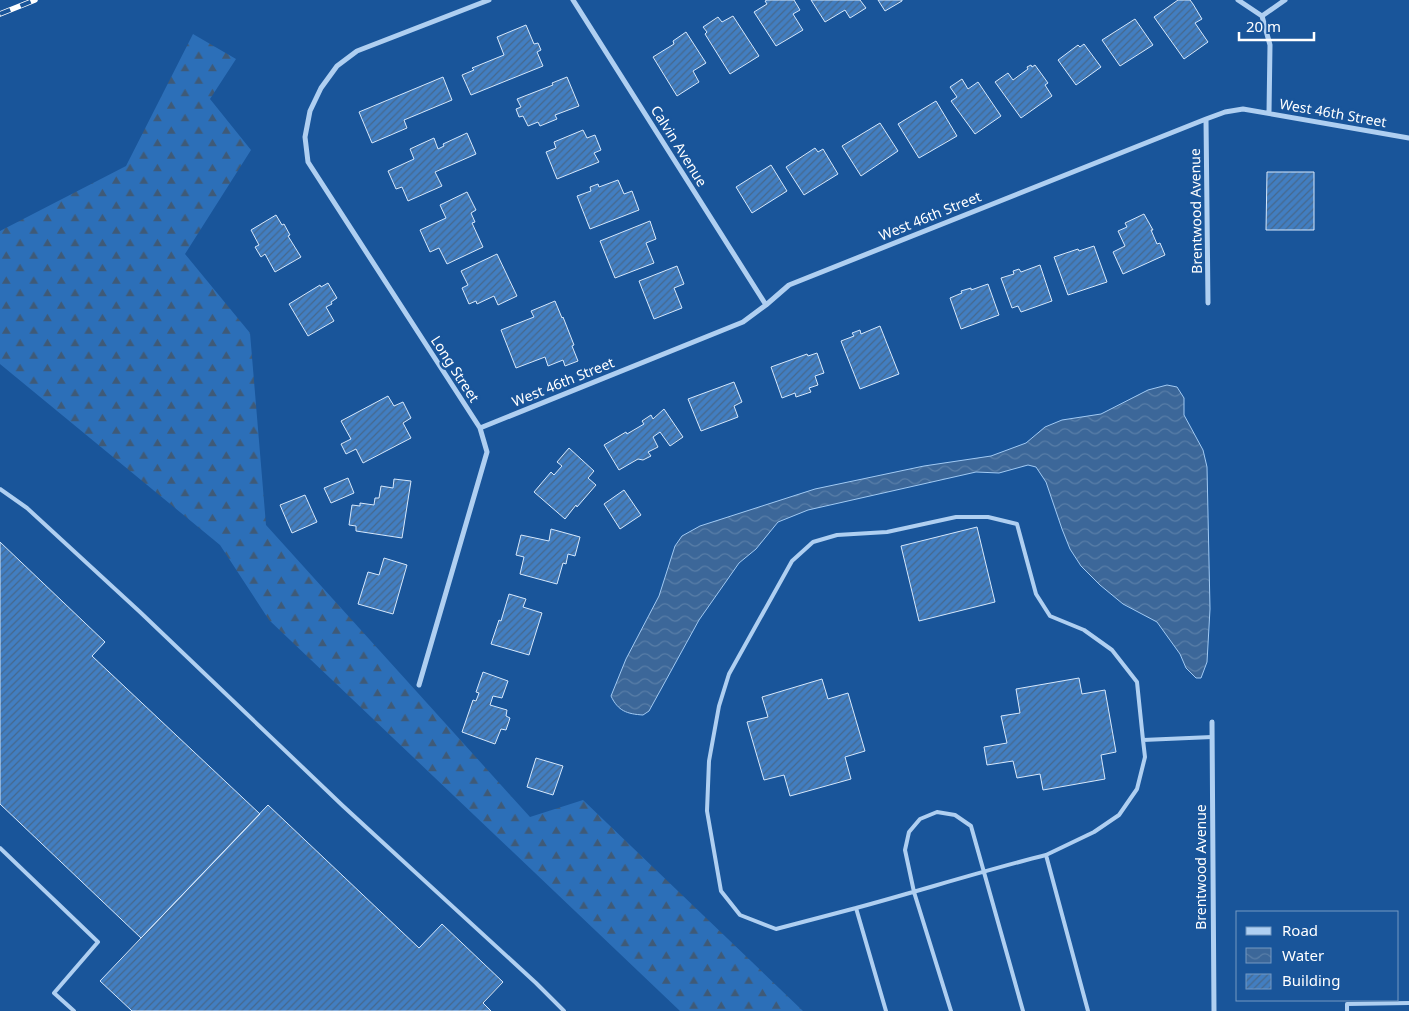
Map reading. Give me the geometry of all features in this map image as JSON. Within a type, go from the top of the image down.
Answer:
[{"type":"street","name":"Long Street","points":[[419,685],[487,452],[480,428],[308,162],[305,137],[310,111],[321,88],[337,66],[357,51],[489,0]]},
{"type":"street","name":"Calvin Avenue","points":[[573,0],[766,305]]},
{"type":"street","points":[[1238,0],[1262,16],[1270,45],[1269,113]]},
{"type":"street","points":[[1262,16],[1285,0]]},
{"type":"street","name":"West 46th Street","points":[[480,428],[743,322],[788,285],[1225,112],[1243,110],[1269,113],[1409,138]]},
{"type":"street","name":"Brentwood Avenue","points":[[1206,119],[1208,303]]},
{"type":"street","name":"Brentwood Avenue","points":[[1212,722],[1214,1011]]},
{"type":"lane","points":[[0,489],[28,508],[343,806],[564,1011]]},
{"type":"lane","points":[[956,517],[988,517],[1017,524],[1036,594],[1050,616],[1084,630],[1112,650],[1136,682],[1145,757],[1137,789],[1119,815],[1094,832],[1046,855],[776,929],[740,915],[721,892],[707,811],[709,761],[719,706],[729,674],[792,561],[813,542],[837,535],[887,532],[956,517]]},
{"type":"lane","points":[[1143,740],[1212,737]]},
{"type":"lane","points":[[951,1011],[914,892],[904,850],[909,832],[920,819],[937,812],[955,815],[971,826],[1024,1011]]},
{"type":"lane","points":[[0,848],[98,942],[54,993],[74,1011]]},
{"type":"lane","points":[[1046,855],[1088,1011]]},
{"type":"lane","points":[[856,908],[886,1011]]},
{"type":"lane","points":[[1347,1011],[1347,1004],[1409,1003]]},
{"type":"green space","points":[[193,34],[236,59],[210,99],[251,150],[185,254],[250,333],[266,525],[530,817],[583,800],[803,1011],[680,1011],[269,620],[220,545],[0,364],[0,231],[126,166]]},
{"type":"water","points":[[1167,385],[1177,387],[1184,398],[1184,415],[1203,450],[1207,467],[1210,609],[1207,662],[1201,678],[1196,678],[1186,668],[1180,654],[1157,622],[1123,604],[1081,566],[1070,549],[1046,482],[1036,467],[1028,465],[999,473],[976,472],[808,510],[778,522],[756,549],[739,563],[699,620],[649,711],[643,715],[628,713],[617,705],[611,696],[626,659],[659,596],[675,546],[682,536],[700,526],[815,489],[924,466],[991,456],[1026,443],[1045,427],[1062,420],[1101,414],[1148,390]]},
{"type":"building","points":[[794,0],[800,10],[793,14],[803,30],[776,46],[754,12],[767,4],[765,1]]},
{"type":"building","points":[[811,0],[860,0],[866,8],[850,18],[845,10],[825,22]]},
{"type":"building","points":[[878,0],[902,0],[902,1],[885,11]]},
{"type":"building","points":[[1178,0],[1190,0],[1193,4],[1202,19],[1195,23],[1208,42],[1184,59],[1154,17]]},
{"type":"building","points":[[733,16],[759,56],[730,74],[705,34],[707,32],[703,27],[718,17],[722,22]]},
{"type":"building","points":[[1135,19],[1153,45],[1120,66],[1102,40]]},
{"type":"building","points":[[526,25],[534,44],[538,43],[541,50],[537,52],[543,66],[471,95],[462,75],[474,70],[472,68],[504,55],[497,37]]},
{"type":"building","points":[[686,32],[706,63],[693,71],[699,82],[677,96],[653,57],[674,44],[673,41]]},
{"type":"building","points":[[1084,44],[1101,67],[1076,85],[1058,60],[1078,45],[1080,47]]},
{"type":"building","points":[[1031,65],[1032,67],[1035,65],[1048,83],[1045,85],[1052,96],[1021,118],[995,82],[1008,73],[1013,80]]},
{"type":"building","points":[[443,77],[452,100],[404,120],[407,128],[372,143],[359,112]]},
{"type":"building","points":[[567,77],[579,106],[555,115],[557,119],[540,126],[538,122],[528,126],[523,116],[519,117],[516,109],[521,107],[517,99],[553,85],[552,83]]},
{"type":"building","points":[[962,79],[968,89],[978,82],[1001,116],[975,134],[951,101],[957,97],[950,87]]},
{"type":"building","points":[[936,101],[957,136],[919,158],[898,124]]},
{"type":"building","points":[[880,123],[898,151],[861,176],[842,146]]},
{"type":"building","points":[[583,130],[587,138],[595,135],[601,150],[594,153],[599,162],[557,179],[546,152],[556,148],[554,142]]},
{"type":"building","points":[[467,133],[476,154],[435,172],[442,186],[408,201],[402,187],[396,189],[388,171],[414,159],[410,149],[434,138],[438,149],[444,146],[443,144]]},
{"type":"building","points":[[815,148],[818,152],[823,149],[838,174],[804,195],[786,167]]},
{"type":"building","points":[[771,165],[787,191],[752,213],[736,187]]},
{"type":"building","points":[[1267,172],[1314,172],[1314,230],[1266,230]]},
{"type":"building","points":[[618,180],[624,194],[632,191],[639,210],[590,229],[577,196],[591,191],[590,187],[598,184],[599,187]]},
{"type":"building","points":[[467,192],[476,210],[471,213],[475,222],[472,223],[483,247],[447,264],[439,248],[430,252],[420,230],[446,218],[440,205]]},
{"type":"building","points":[[1144,214],[1153,230],[1151,230],[1157,244],[1160,243],[1165,255],[1123,274],[1113,252],[1125,246],[1118,231],[1127,227],[1125,223]]},
{"type":"building","points":[[276,215],[282,225],[284,224],[290,235],[288,236],[301,257],[275,272],[265,254],[261,257],[255,247],[259,245],[251,230]]},
{"type":"building","points":[[650,221],[656,239],[646,243],[654,263],[615,278],[600,241]]},
{"type":"building","points":[[1094,246],[1107,282],[1068,295],[1054,257]]},
{"type":"building","points":[[497,254],[517,296],[498,305],[494,296],[477,304],[476,301],[469,304],[462,288],[468,285],[461,271]]},
{"type":"building","points":[[1040,265],[1052,301],[1021,312],[1018,306],[1012,308],[1001,278],[1014,274],[1013,271],[1019,269],[1021,272]]},
{"type":"building","points":[[677,266],[684,284],[674,288],[682,308],[654,319],[639,281]]},
{"type":"building","points":[[328,283],[337,298],[326,307],[334,321],[308,336],[289,304],[320,285],[321,287]]},
{"type":"building","points":[[988,284],[999,315],[961,329],[950,298],[962,293],[961,291],[971,288],[971,290]]},
{"type":"building","points":[[555,301],[574,345],[572,346],[578,361],[565,366],[563,360],[548,366],[545,357],[516,368],[501,330],[534,317],[531,311]]},
{"type":"building","points":[[880,326],[899,374],[860,389],[841,341],[854,336],[852,333],[860,330],[861,334]]},
{"type":"building","points":[[817,353],[824,373],[815,376],[818,385],[809,388],[811,392],[796,397],[795,393],[782,398],[771,367],[807,354],[808,356]]},
{"type":"building","points":[[734,382],[742,402],[734,406],[738,417],[701,431],[688,399]]},
{"type":"building","points":[[388,396],[394,406],[403,402],[411,418],[403,423],[411,438],[363,463],[356,449],[346,454],[341,444],[351,439],[341,421]]},
{"type":"building","points":[[664,409],[683,437],[670,446],[660,432],[653,437],[658,447],[648,452],[651,456],[643,460],[638,459],[619,470],[604,445],[644,424],[642,421],[651,415],[653,419]]},
{"type":"building","points":[[569,448],[594,471],[588,478],[596,485],[565,519],[534,492],[551,472],[554,475],[562,466],[557,462]]},
{"type":"building","points":[[348,478],[354,493],[331,503],[324,488]]},
{"type":"building","points":[[394,479],[411,481],[402,538],[356,531],[356,526],[349,525],[352,505],[360,506],[360,503],[374,505],[375,498],[379,498],[381,486],[393,488]]},
{"type":"building","points":[[624,490],[641,515],[620,529],[604,504]]},
{"type":"building","points":[[305,495],[317,522],[292,533],[280,505]]},
{"type":"building","points":[[977,527],[995,602],[919,621],[901,546]]},
{"type":"building","points":[[551,529],[580,537],[575,556],[568,554],[566,564],[563,563],[557,584],[520,574],[524,557],[516,555],[521,535],[549,541]]},
{"type":"building","points":[[0,542],[105,642],[92,656],[260,814],[141,938],[0,804]]},
{"type":"building","points":[[384,558],[407,565],[393,614],[358,604],[368,572],[379,575]]},
{"type":"building","points":[[509,594],[526,599],[523,607],[542,613],[529,655],[491,644],[499,620],[501,621]]},
{"type":"building","points":[[483,672],[508,681],[502,698],[493,696],[490,705],[507,710],[506,716],[510,718],[506,730],[501,729],[495,744],[462,732],[473,700],[476,701],[479,693],[476,692]]},
{"type":"building","points":[[1079,678],[1082,694],[1105,690],[1116,752],[1101,755],[1105,779],[1043,790],[1040,774],[1017,778],[1013,761],[987,765],[984,747],[1007,743],[1001,716],[1020,713],[1016,689]]},
{"type":"building","points":[[822,679],[828,699],[848,693],[865,751],[845,757],[851,779],[790,796],[784,775],[764,780],[747,722],[768,717],[762,697]]},
{"type":"building","points":[[536,758],[563,766],[553,795],[527,787]]},
{"type":"building","points":[[268,805],[419,948],[442,924],[503,982],[483,1003],[491,1011],[132,1011],[100,981]]},
{"type":"railway","points":[[0,14],[35,0]]}]
